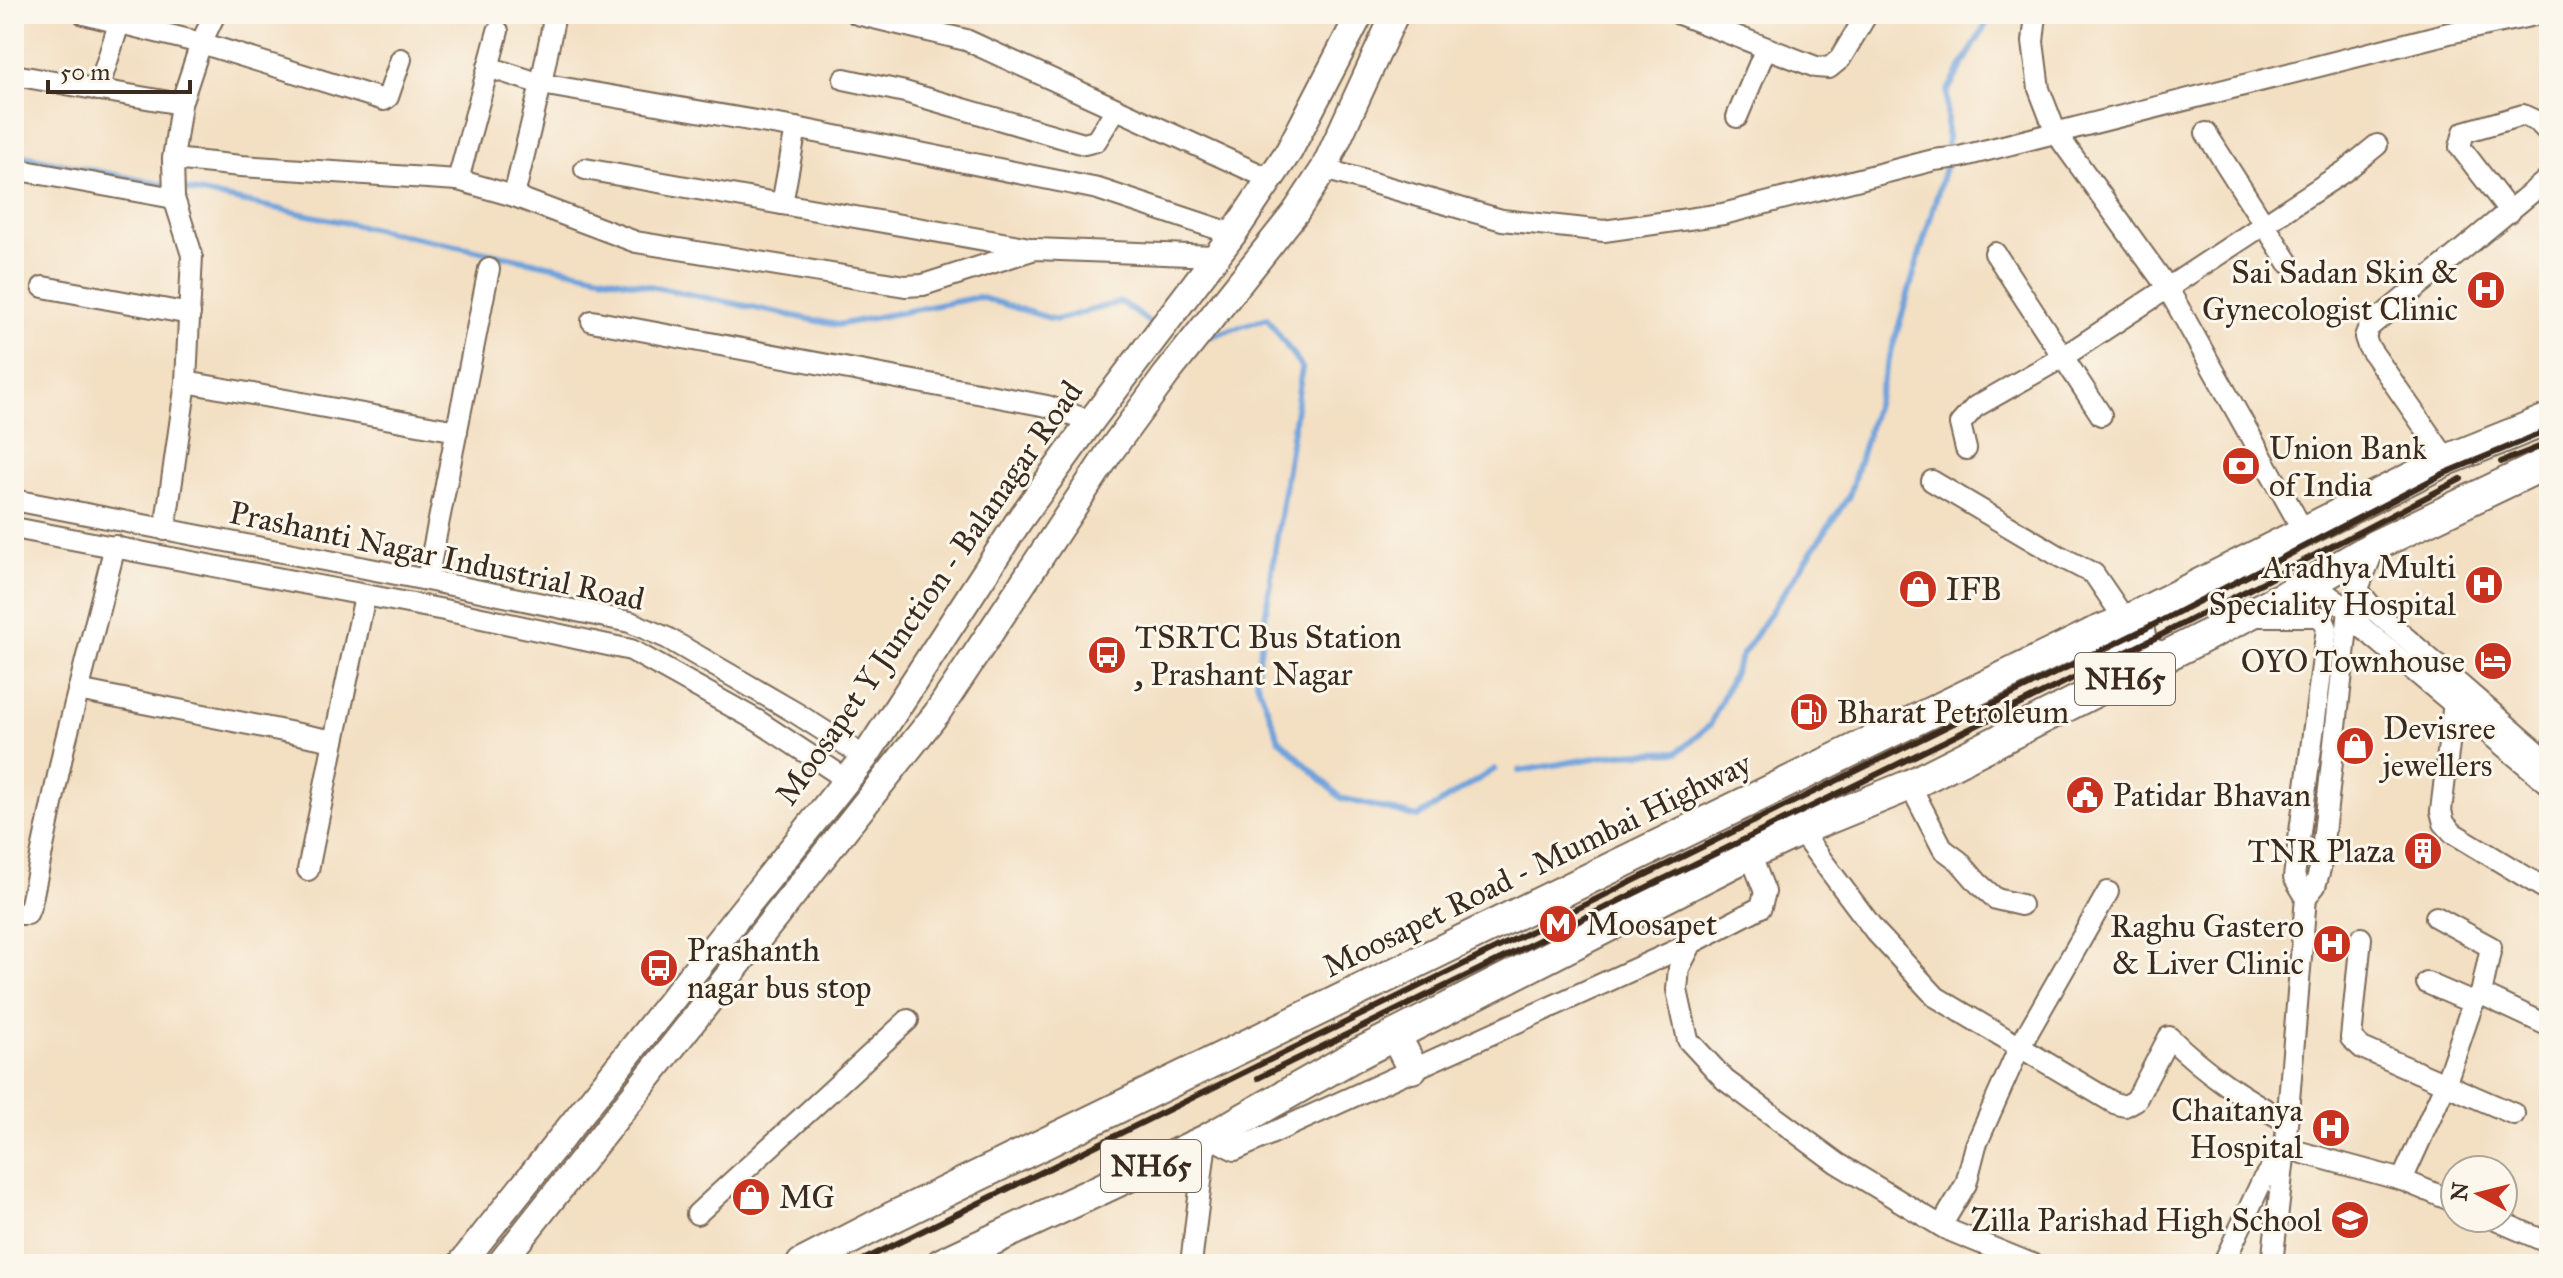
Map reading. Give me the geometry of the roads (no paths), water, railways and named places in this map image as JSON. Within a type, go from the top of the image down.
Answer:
[{"type":"highway","name":"NH65","points":[[2304,532],[2447,460],[2549,419]]},
{"type":"highway","name":"NH65","points":[[941,1264],[1213,1136],[1395,1035],[1750,854],[1910,785],[2248,616],[2376,545],[2549,462]]},
{"type":"highway","name":"Moosapet Road - Mumbai Highway","points":[[802,1264],[835,1256],[2304,532]]},
{"type":"highway","points":[[2131,618],[2143,651],[2165,658]]},
{"type":"highway","points":[[2092,634],[2109,642],[2115,652],[2117,683]]},
{"type":"highway","points":[[1395,1035],[1412,1068]]},
{"type":"main road","name":"Moosapet Y Junction - Balanagar Road","points":[[461,1264],[865,757],[1018,522],[1233,234],[1289,151],[1360,14]]},
{"type":"main road","points":[[500,1264],[937,713],[1088,483],[1166,375],[1280,234],[1324,169],[1395,14]]},
{"type":"main road","points":[[1342,52],[1370,67]]},
{"type":"street","points":[[84,14],[120,19],[384,100],[388,97],[401,59]]},
{"type":"street","points":[[165,530],[186,382],[192,255],[174,196],[173,159],[181,104],[201,43],[215,14]]},
{"type":"street","points":[[514,196],[555,14]]},
{"type":"street","points":[[857,14],[966,40],[1270,179]]},
{"type":"street","points":[[1679,14],[1816,67],[1829,68],[1840,59],[1867,14]]},
{"type":"street","points":[[2036,14],[2033,42],[2039,89],[2056,133],[2167,287],[2304,532]]},
{"type":"street","points":[[1324,169],[1502,220],[1604,231],[1723,214],[2449,33],[2540,14]]},
{"type":"street","points":[[98,90],[120,19]]},
{"type":"street","points":[[458,180],[498,31]]},
{"type":"street","points":[[1737,117],[1766,48]]},
{"type":"street","points":[[488,67],[541,84],[796,128],[1098,189],[1233,234]]},
{"type":"street","points":[[14,75],[181,104]]},
{"type":"street","points":[[844,79],[905,92],[1084,144],[1096,141],[1116,109]]},
{"type":"street","points":[[2510,212],[2460,147],[2460,140],[2464,132],[2523,115],[2538,122],[2549,133]]},
{"type":"street","points":[[782,204],[796,128]]},
{"type":"street","points":[[2206,133],[2289,263]]},
{"type":"street","points":[[1966,449],[1960,424],[1975,407],[2063,357],[2345,171],[2377,145]]},
{"type":"street","points":[[173,159],[458,180],[514,196],[636,242],[905,286],[923,285],[1035,249]]},
{"type":"street","points":[[14,169],[174,196]]},
{"type":"street","points":[[585,169],[1035,249],[1208,264]]},
{"type":"street","points":[[2447,460],[2368,346],[2365,337],[2369,327],[2549,178]]},
{"type":"street","points":[[1995,253],[2101,415]]},
{"type":"street","points":[[427,580],[489,269]]},
{"type":"street","points":[[43,287],[190,314]]},
{"type":"street","points":[[592,321],[1047,406],[1091,421]]},
{"type":"street","points":[[186,382],[457,431]]},
{"type":"street","points":[[1932,481],[2094,574],[2131,618]]},
{"type":"street","name":"Prashanti Nagar Industrial Road","points":[[14,500],[630,622],[655,632],[796,713],[865,757]]},
{"type":"street","name":"Prashanti Nagar Industrial Road","points":[[14,528],[444,610],[631,650],[758,721],[846,779]]},
{"type":"street","points":[[2273,1261],[2306,897],[2315,886],[2320,869],[2349,610],[2376,545]]},
{"type":"street","points":[[14,914],[27,914],[31,904],[78,690],[115,546]]},
{"type":"street","points":[[2311,583],[2369,620],[2549,762]]},
{"type":"street","points":[[2359,591],[2369,620],[2454,702],[2549,784]]},
{"type":"street","points":[[308,870],[365,596]]},
{"type":"street","points":[[2248,616],[2315,616],[2323,619],[2327,628],[2294,877],[2306,897]]},
{"type":"street","points":[[78,690],[334,741]]},
{"type":"street","points":[[2454,702],[2441,811],[2444,823],[2453,833],[2549,891]]},
{"type":"street","points":[[1910,785],[1943,849],[1996,899],[2021,905]]},
{"type":"street","points":[[1800,831],[1875,931],[1936,997],[2019,1048],[2114,1103],[2125,1106],[2136,1100],[2169,1037],[2202,1069],[2287,1122]]},
{"type":"street","points":[[1191,1264],[1213,1136],[1235,1150],[1692,943],[1761,907],[1765,892],[1750,854]]},
{"type":"street","points":[[1941,1226],[1966,1184],[1976,1145],[2019,1048],[2108,892]]},
{"type":"street","points":[[2402,1180],[2445,1085],[2477,999],[2491,947],[2436,917]]},
{"type":"street","points":[[2361,938],[2351,1038],[2362,1048],[2514,1114]]},
{"type":"street","points":[[1692,943],[1679,968],[1677,990],[1688,1040],[1725,1080],[1837,1163],[1941,1226],[2032,1264]]},
{"type":"street","points":[[2427,983],[2549,1026]]},
{"type":"street","points":[[697,1214],[908,1020]]},
{"type":"street","points":[[2285,1148],[2402,1180],[2439,1195]]},
{"type":"street","points":[[2223,1264],[2262,1181],[2285,1148]]},
{"type":"street","points":[[2519,1230],[2549,1243]]},
{"type":"waterway","points":[[1519,771],[1618,754],[1678,752],[1710,725],[1742,655],[1849,496],[1947,161],[1947,92],[1992,14]]},
{"type":"waterway","points":[[14,154],[837,325],[979,297],[1056,320],[1121,302],[1156,327]]},
{"type":"waterway","points":[[1208,337],[1267,318],[1302,368],[1256,679],[1279,739],[1341,798],[1418,817],[1495,769]]},
{"type":"railway","points":[[855,1264],[2159,622],[2443,474],[2549,430]]},
{"type":"railway","points":[[2501,462],[2549,443]]},
{"type":"railway","points":[[1258,1078],[2163,634],[2461,479]]},
{"type":"place","name":"Sai Sadan Skin & Gynecologist Clinic","points":[[2486,290]]},
{"type":"place","name":"Union Bank of India","points":[[2241,466]]},
{"type":"place","name":"Aradhya Multi Speciality Hospital","points":[[2484,585]]},
{"type":"place","name":"IFB","points":[[1918,589]]},
{"type":"place","name":"TSRTC Bus Station , Prashant Nagar","points":[[1107,655]]},
{"type":"place","name":"OYO Townhouse","points":[[2493,661]]},
{"type":"place","name":"Bharat Petroleum","points":[[1809,712]]},
{"type":"place","name":"Devisree jewellers","points":[[2355,746]]},
{"type":"place","name":"Patidar Bhavan","points":[[2085,795]]},
{"type":"place","name":"TNR Plaza","points":[[2423,851]]},
{"type":"place","name":"Moosapet","points":[[1558,924]]},
{"type":"place","name":"Raghu Gastero & Liver Clinic","points":[[2332,944]]},
{"type":"place","name":"Prashanth nagar bus stop","points":[[659,968]]},
{"type":"place","name":"Chaitanya Hospital","points":[[2331,1128]]},
{"type":"place","name":"MG","points":[[751,1197]]},
{"type":"place","name":"Zilla Parishad High School","points":[[2350,1220]]}]
